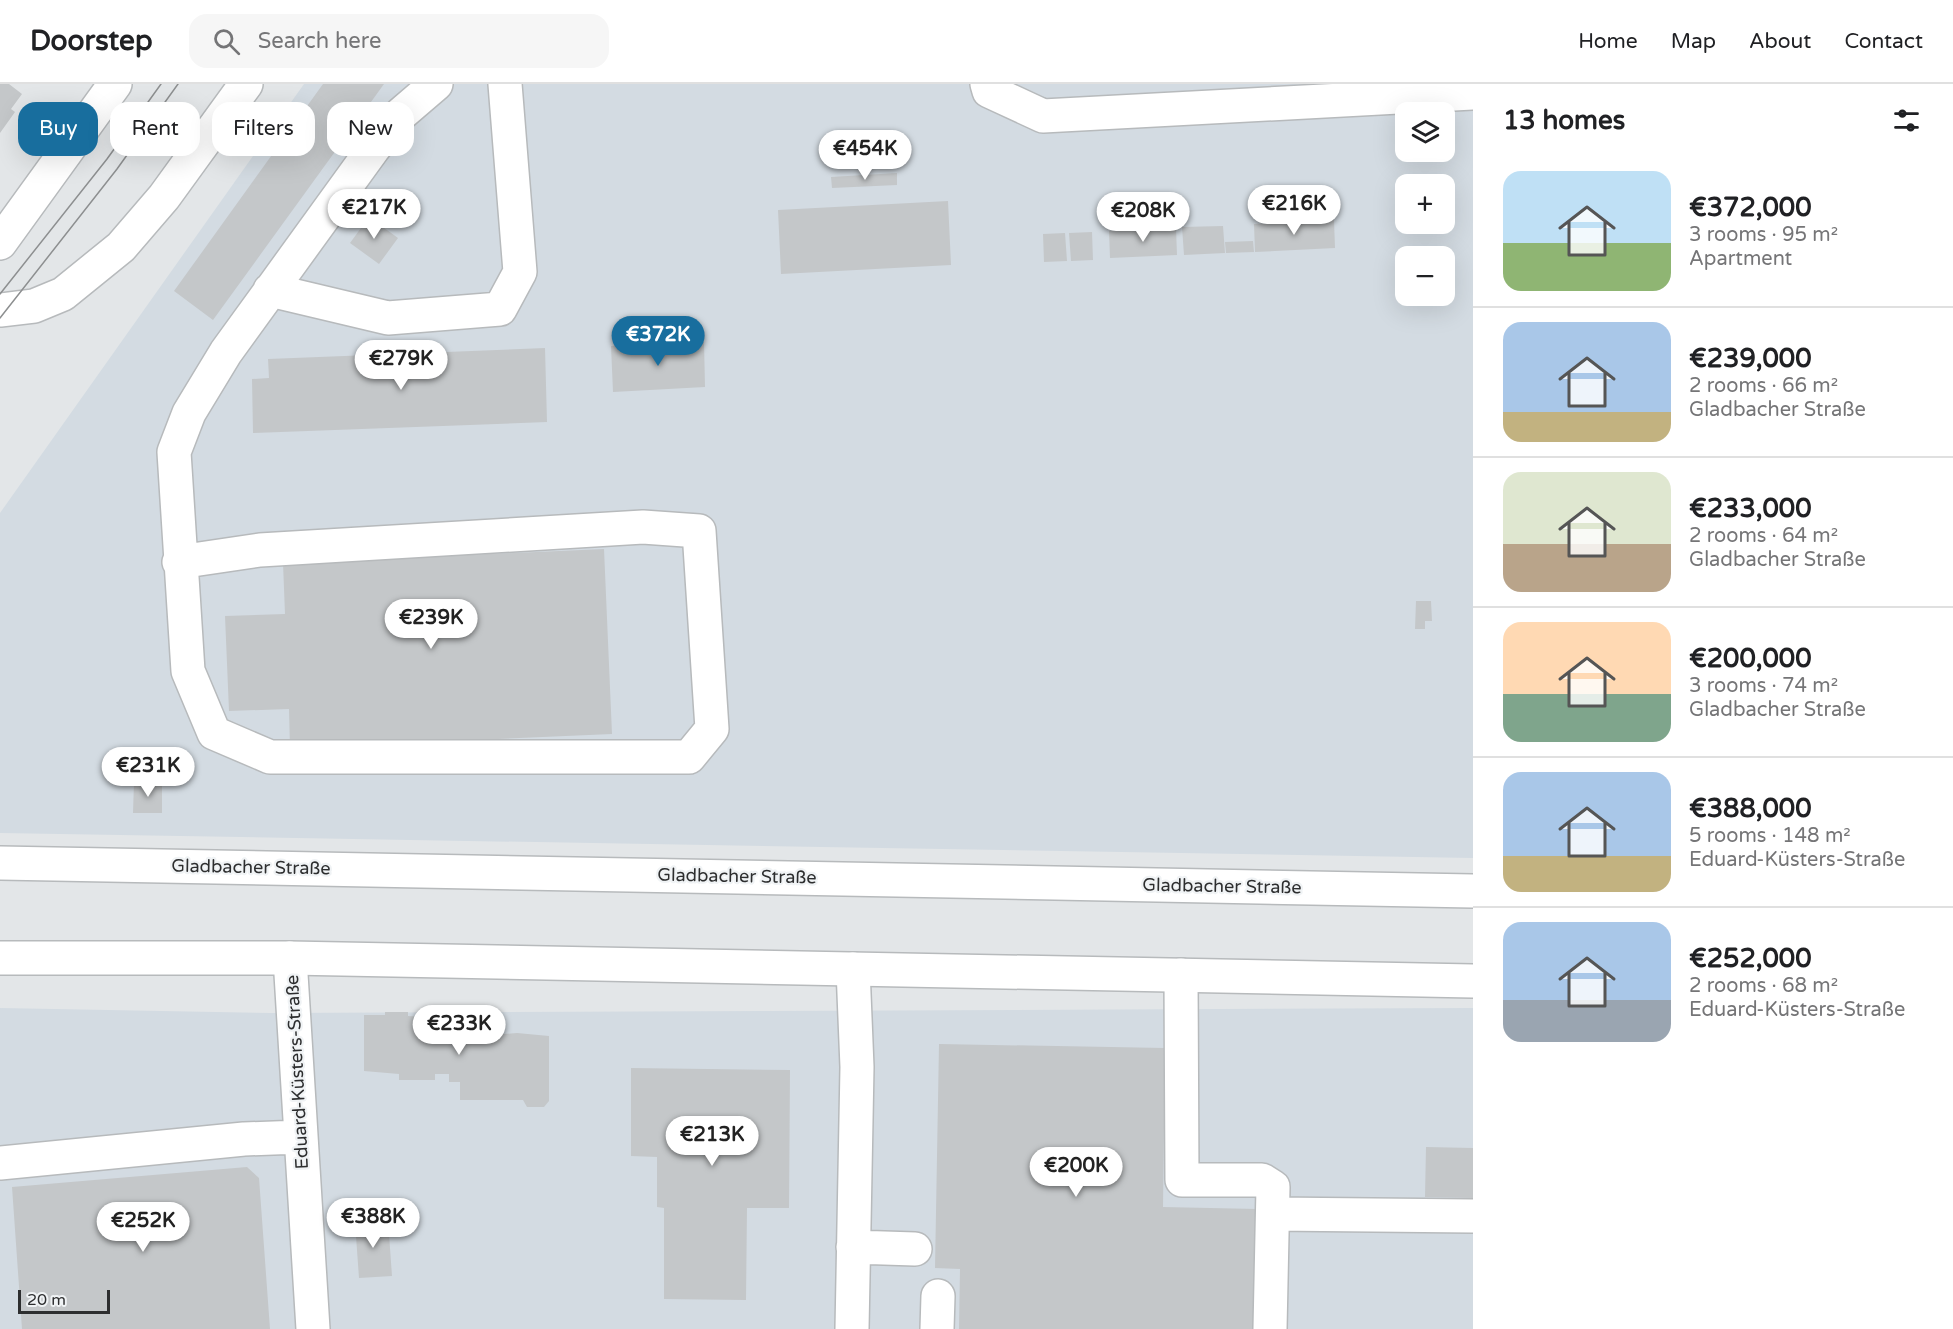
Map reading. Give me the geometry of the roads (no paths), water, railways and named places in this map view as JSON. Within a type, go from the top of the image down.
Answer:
[{"type":"main road","points":[[0,243],[115,84]]},
{"type":"main road","points":[[0,309],[34,306],[63,294],[121,247],[164,197],[246,84]]},
{"type":"main road","points":[[179,561],[260,550],[632,528],[699,531],[712,729],[689,757],[270,757],[214,733],[188,671],[179,561],[174,452],[189,412],[226,352],[270,290],[387,131],[401,114],[436,84]]},
{"type":"main road","points":[[270,290],[388,318],[500,309],[520,272],[505,84]]},
{"type":"main road","points":[[987,84],[989,91],[1043,116],[1473,93]]},
{"type":"main road","name":"Gladbacher Straße","points":[[0,863],[1473,891]]},
{"type":"main road","points":[[0,958],[290,958],[1473,981]]},
{"type":"main road","name":"Eduard-Küsters-Straße","points":[[290,958],[313,1329]]},
{"type":"main road","points":[[852,1329],[856,1067],[854,969]]},
{"type":"main road","points":[[1181,975],[1182,1180],[1262,1180],[1273,1187],[1270,1329]]},
{"type":"main road","points":[[0,1163],[244,1139],[300,1137]]},
{"type":"main road","points":[[1273,1214],[1473,1216]]},
{"type":"main road","points":[[853,1247],[915,1249]]},
{"type":"main road","points":[[937,1329],[938,1296]]},
{"type":"tram line","points":[[0,294],[107,159],[161,84]]},
{"type":"tram line","points":[[0,318],[117,169],[178,84]]}]
